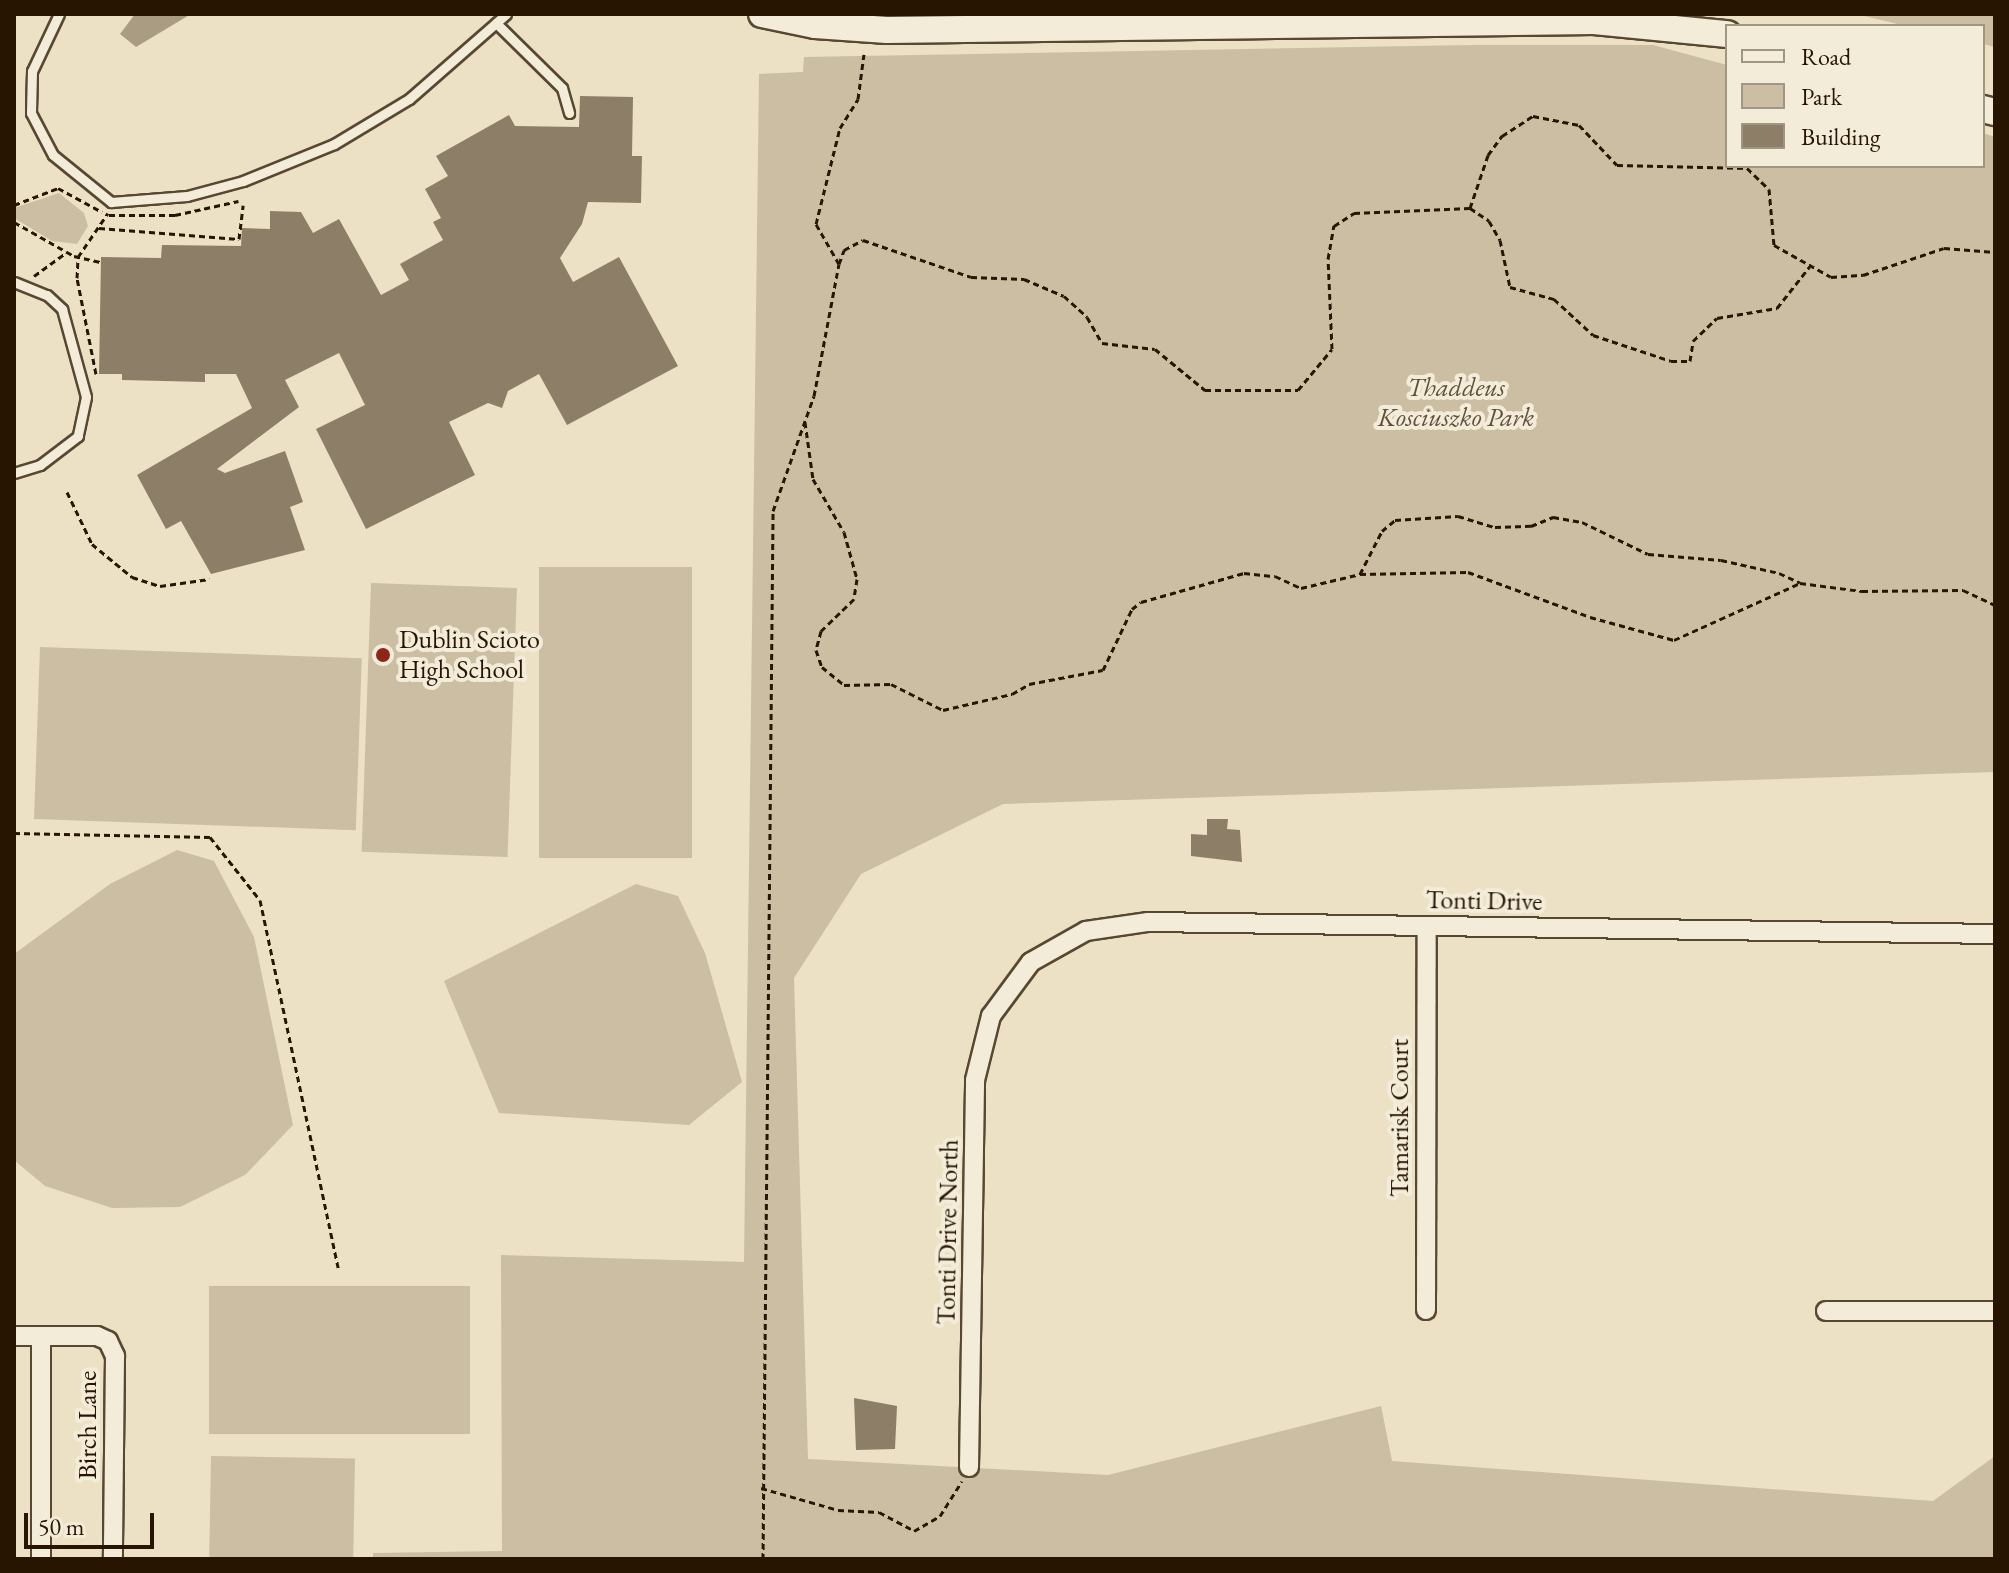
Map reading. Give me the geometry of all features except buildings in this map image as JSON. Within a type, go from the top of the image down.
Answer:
[{"type":"main road","points":[[762,14],[847,29],[1152,20],[1594,21],[1725,34]]},
{"type":"street","name":"Tonti Drive","points":[[1001,1002],[1031,962],[1086,931],[1148,922],[1995,934]]},
{"type":"street","name":"Tamarisk Court","points":[[1426,1310],[1427,926]]},
{"type":"street","name":"Tonti Drive North","points":[[969,1467],[975,1080],[991,1016],[1001,1002]]},
{"type":"street","points":[[1826,1311],[1995,1311]]},
{"type":"street","points":[[14,1336],[41,1337],[41,1559]]},
{"type":"street","name":"Birch Lane","points":[[41,1337],[97,1336],[108,1341],[115,1356],[113,1559]]},
{"type":"lane","points":[[59,14],[32,71],[31,113],[53,155],[111,202],[187,196],[243,181],[334,144],[409,99],[506,14]]},
{"type":"lane","points":[[496,23],[562,88],[569,113]]},
{"type":"lane","points":[[14,473],[40,465],[78,436],[86,397],[62,309],[19,282]]},
{"type":"path","points":[[839,264],[816,224],[840,128],[858,99],[864,54]]},
{"type":"path","points":[[1470,208],[1488,155],[1502,136],[1533,116],[1579,125],[1617,165],[1725,167]]},
{"type":"path","points":[[1747,168],[1769,189],[1774,245],[1831,277],[1863,275],[1944,248],[1995,252]]},
{"type":"path","points":[[96,374],[77,278],[78,257],[99,228],[111,202]]},
{"type":"path","points":[[99,228],[239,239],[243,205]]},
{"type":"path","points":[[763,1559],[760,1487],[773,511],[805,422],[844,250],[863,240],[971,277],[1024,279],[1064,296],[1087,317],[1102,343],[1155,349],[1205,390],[1298,390],[1332,349],[1328,259],[1334,226],[1354,213],[1470,208],[1489,221],[1500,240],[1510,287],[1554,299],[1593,335],[1671,361],[1690,361],[1693,341],[1717,318],[1777,308],[1810,265]]},
{"type":"path","points":[[14,222],[67,252],[101,262]]},
{"type":"path","points":[[19,282],[67,252]]},
{"type":"path","points":[[805,422],[813,479],[844,532],[857,579],[854,599],[842,614],[829,618],[816,650],[822,667],[844,685],[891,684],[943,710],[1012,694],[1029,684],[1103,670],[1132,609],[1141,602],[1244,573],[1275,576],[1301,588],[1360,574],[1468,572],[1590,617],[1674,640],[1800,583]]},
{"type":"path","points":[[67,492],[92,544],[132,577],[160,586],[210,579]]},
{"type":"path","points":[[1360,574],[1382,531],[1395,520],[1458,516],[1495,527],[1531,526],[1553,517],[1582,522],[1648,554],[1721,560],[1779,573],[1800,583],[1862,591],[1963,590],[1995,605]]},
{"type":"path","points":[[14,833],[210,837],[260,900],[338,1268]]},
{"type":"path","points":[[760,1487],[838,1510],[879,1512],[914,1531],[940,1516],[969,1467]]},
{"type":"green space","points":[[1856,14],[1995,14],[1995,47],[1985,44],[1985,24],[1898,24]]},
{"type":"green space","name":"Thaddeus Kosciuszko Park","points":[[1471,45],[1653,45],[1725,64],[1725,168],[1985,168],[1985,134],[1995,137],[1995,772],[1003,804],[861,874],[794,978],[808,1459],[1108,1475],[1381,1406],[1392,1461],[1933,1501],[1995,1456],[1995,1559],[373,1559],[373,1553],[502,1551],[501,1255],[744,1262],[759,74],[803,72],[804,57]]},
{"type":"green space","points":[[59,193],[84,213],[88,226],[77,244],[52,241],[14,218],[14,208]]},
{"type":"green space","points":[[539,567],[692,567],[692,858],[539,858]]},
{"type":"green space","points":[[371,583],[517,588],[508,857],[362,852]]},
{"type":"green space","points":[[40,647],[362,658],[356,830],[34,819]]},
{"type":"green space","points":[[177,850],[214,861],[254,937],[293,1125],[245,1175],[180,1207],[112,1208],[45,1186],[14,1160],[14,954],[110,884]]},
{"type":"green space","points":[[636,884],[678,896],[705,953],[742,1082],[689,1125],[499,1113],[444,981]]},
{"type":"green space","points":[[209,1286],[470,1286],[470,1434],[209,1434]]},
{"type":"green space","points":[[211,1456],[355,1459],[353,1559],[209,1559]]},
{"type":"shaded area","points":[[135,14],[191,14],[136,47],[120,34]]},
{"type":"place","name":"Dublin Scioto High School","points":[[383,655]]}]
